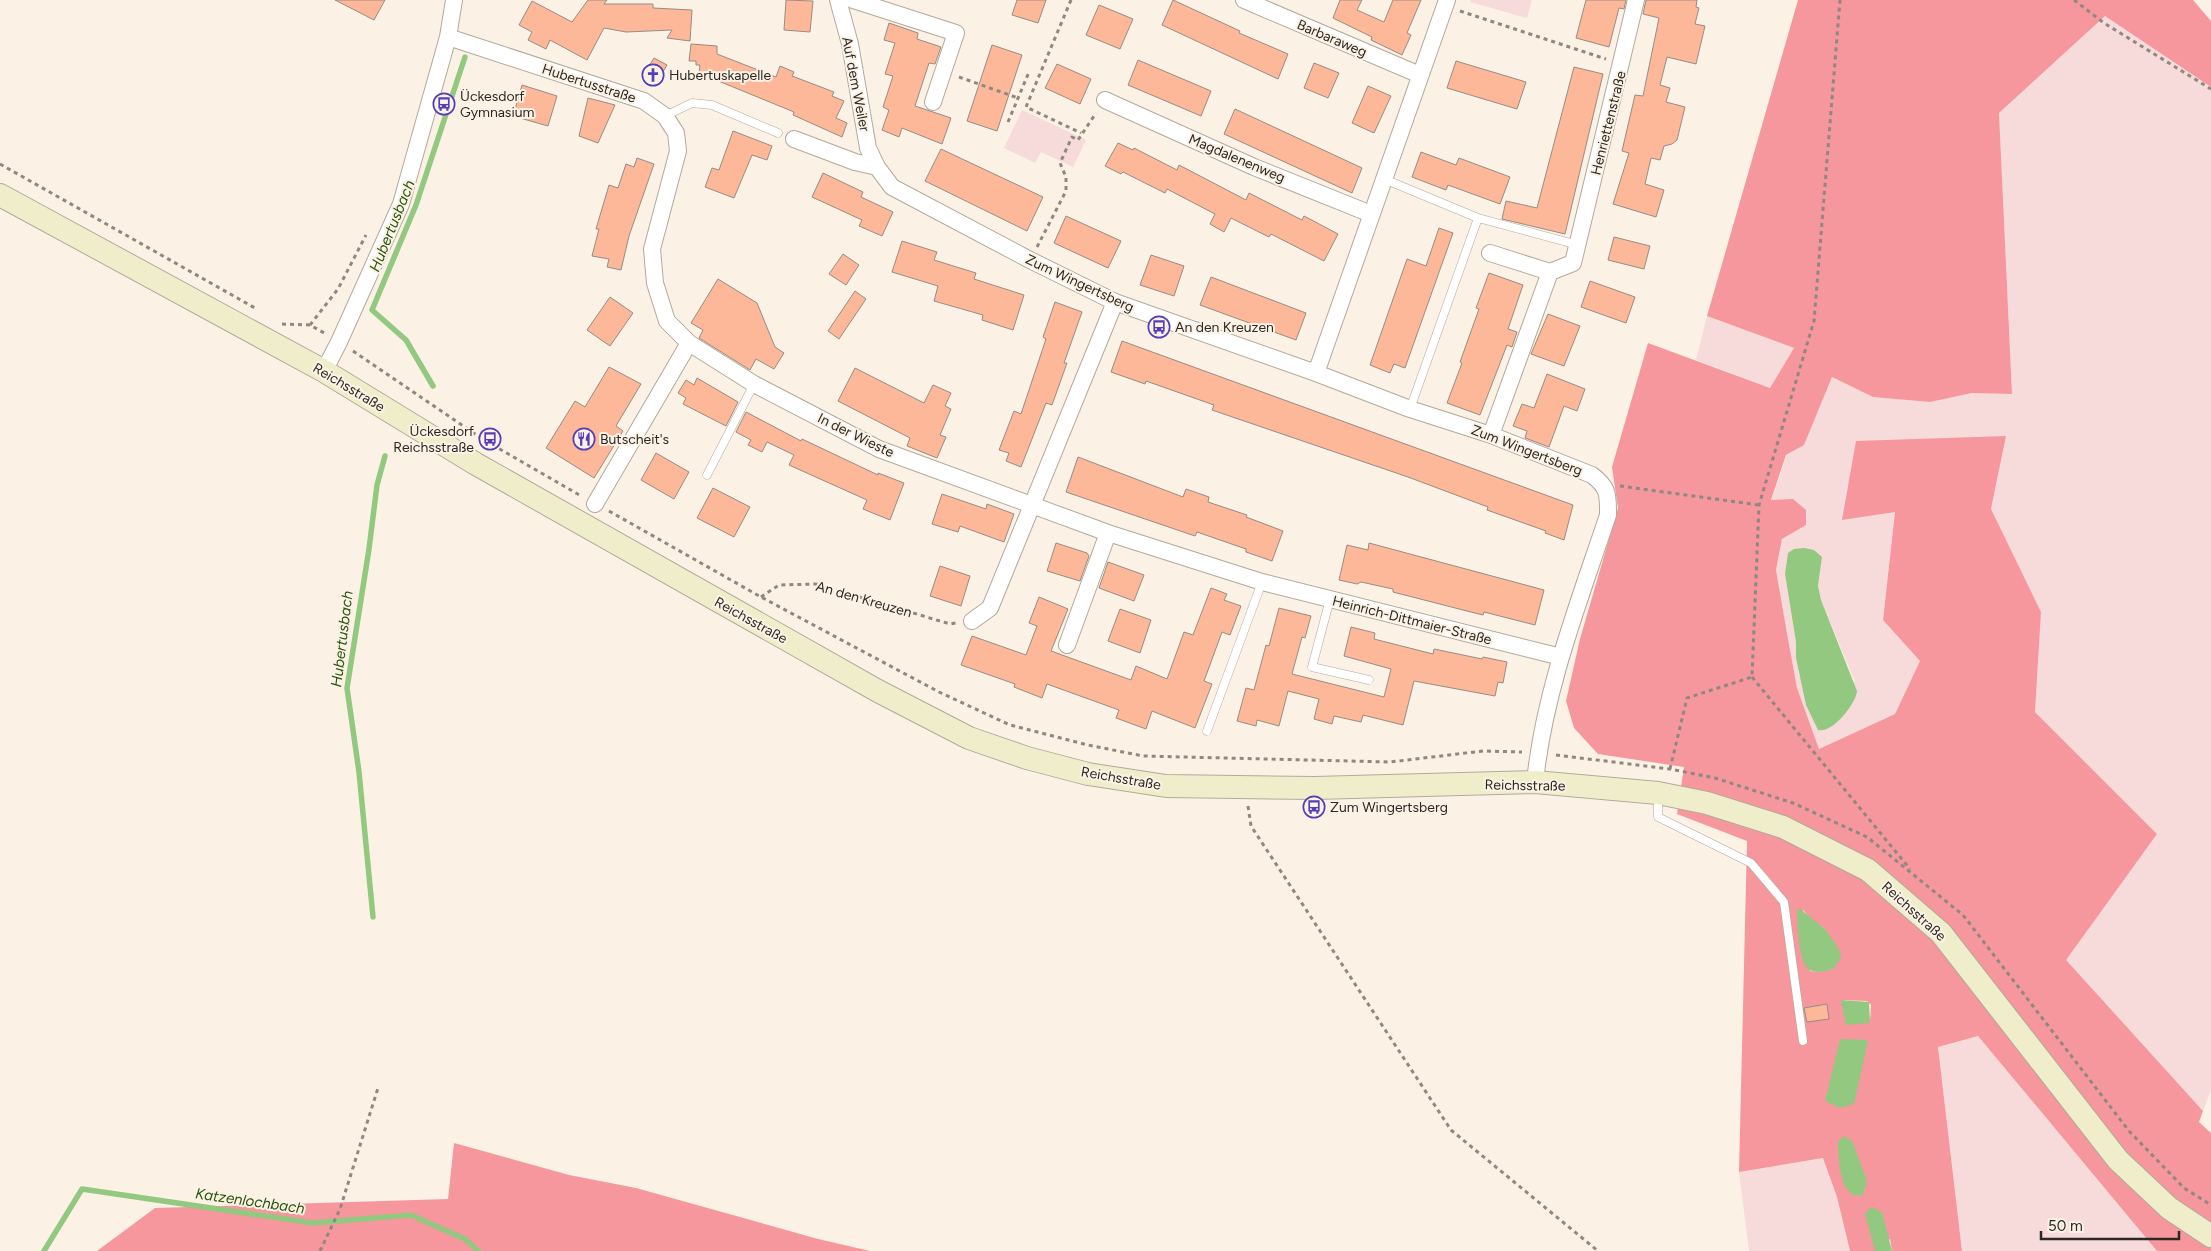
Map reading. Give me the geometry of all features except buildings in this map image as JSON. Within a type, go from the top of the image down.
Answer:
[{"type":"main road","name":"Reichsstraße","points":[[0,194],[324,371],[476,464],[921,715],[969,738],[1027,758],[1088,774],[1158,785],[1315,788],[1535,782],[1658,793],[1708,803],[1783,827],[1868,870],[1941,933],[2118,1160],[2169,1208],[2211,1236]]},
{"type":"street","points":[[324,371],[401,204],[448,37],[454,0]]},
{"type":"street","name":"Auf dem Weiler","points":[[838,0],[850,44],[868,148],[877,167]]},
{"type":"street","points":[[853,0],[956,33],[933,102]]},
{"type":"street","name":"Barbaraweg","points":[[1244,0],[1420,75]]},
{"type":"street","name":"Henriettenstraße","points":[[1550,272],[1573,264],[1636,0]]},
{"type":"street","points":[[1316,373],[1446,3]]},
{"type":"street","name":"Hubertusstraße","points":[[448,37],[644,101],[665,116],[676,133],[678,151],[652,249],[655,284],[667,321],[689,343]]},
{"type":"street","name":"Magdalenenweg","points":[[1105,100],[1254,167],[1371,214]]},
{"type":"street","points":[[794,139],[855,162],[877,167]]},
{"type":"street","name":"Zum Wingertsberg","points":[[877,167],[892,188],[1115,302],[1316,373],[1410,409],[1491,435],[1592,474],[1603,483]]},
{"type":"street","points":[[1490,253],[1550,272],[1491,435]]},
{"type":"street","points":[[972,621],[990,608],[1115,302]]},
{"type":"street","points":[[595,504],[689,343]]},
{"type":"street","name":"In der Wieste","points":[[689,343],[754,384],[879,449],[1033,505]]},
{"type":"street","points":[[1535,782],[1538,753],[1561,657],[1608,515],[1608,493],[1603,483]]},
{"type":"street","name":"Heinrich-Dittmaier-Straße","points":[[1033,505],[1108,533],[1262,582],[1561,657]]},
{"type":"street","points":[[1067,645],[1108,533]]},
{"type":"lane","points":[[665,116],[692,103],[712,105],[778,133]]},
{"type":"lane","points":[[1384,179],[1478,218],[1578,245]]},
{"type":"lane","points":[[1410,409],[1478,218]]},
{"type":"lane","points":[[707,475],[754,384]]},
{"type":"lane","points":[[1207,731],[1262,582]]},
{"type":"lane","points":[[1330,599],[1312,666],[1369,680]]},
{"type":"lane","points":[[1658,793],[1658,816],[1751,863],[1784,902],[1803,1041]]},
{"type":"path","points":[[1071,0],[1026,107],[1081,133]]},
{"type":"path","points":[[1840,0],[1814,320],[1758,505],[1752,677],[1915,876]]},
{"type":"path","points":[[2074,0],[2104,24],[2211,89]]},
{"type":"path","points":[[1446,3],[1622,64]]},
{"type":"path","points":[[942,71],[1018,98]]},
{"type":"path","points":[[1008,122],[1029,72]]},
{"type":"path","points":[[1030,260],[1066,192],[1066,177],[1060,163],[1072,137],[1078,140],[1105,100]]},
{"type":"path","points":[[0,164],[258,310]]},
{"type":"path","points":[[310,325],[338,289],[369,229]]},
{"type":"path","points":[[276,320],[284,325],[310,325],[339,342],[484,440],[595,504],[762,597],[939,692],[1010,725],[1097,747],[1143,756],[1390,762],[1482,751],[1538,753]]},
{"type":"path","points":[[1603,483],[1758,505]]},
{"type":"path","name":"An den Kreuzen","points":[[747,618],[762,597],[780,585],[816,584],[950,624],[972,621]]},
{"type":"path","points":[[1670,769],[1688,698],[1752,677]]},
{"type":"path","points":[[1244,787],[1251,826],[1451,1130],[1598,1251]]},
{"type":"path","points":[[320,1251],[340,1209],[378,1088]]},
{"type":"shaded area","points":[[1471,0],[1532,0],[1527,18],[1470,2]]},
{"type":"shaded area","points":[[1798,0],[2193,0],[2211,21],[2211,87],[2105,16],[1999,113],[2012,394],[1972,393],[1930,402],[1873,397],[1832,377],[1804,445],[1786,455],[1771,500],[1793,499],[1806,510],[1806,525],[1782,539],[1776,570],[1797,688],[1819,749],[1895,714],[1920,661],[1883,620],[1895,512],[1842,520],[1856,441],[2006,436],[1991,509],[2041,612],[2035,712],[2157,834],[2066,960],[2203,1111],[2199,1122],[2211,1133],[2211,1251],[2157,1251],[1978,1036],[1938,1047],[1962,1251],[1892,1251],[1890,1239],[1875,1246],[1875,1251],[1850,1251],[1837,1197],[1823,1158],[1739,1172],[1747,841],[1677,814],[1684,767],[1598,754],[1574,728],[1566,701],[1580,639],[1618,508],[1612,467],[1648,343],[1770,388],[1794,348],[1707,316]],"holes":[[[1803,910],[1825,929],[1833,969],[1818,972],[1810,971]],[[1842,1000],[1867,1001],[1871,1005],[1870,1021]]]},
{"type":"shaded area","points":[[2105,16],[2211,87],[2211,1090],[2203,1111],[2065,960],[2157,834],[2035,712],[2041,612],[1991,509],[2006,436],[1842,520],[1895,511],[1883,620],[1920,661],[1895,714],[1819,749],[1797,688],[1776,570],[1782,539],[1806,525],[1771,501],[1787,455],[1804,445],[1832,377],[1873,397],[1930,402],[1972,393],[2012,394],[1999,113]],"holes":[[[1822,557],[1818,586],[1821,600],[1855,682],[1799,676],[1796,642],[1785,574]]]},
{"type":"shaded area","points":[[1022,110],[1086,140],[1073,167],[1041,152],[1035,163],[1004,148]]},
{"type":"shaded area","points":[[1707,316],[1794,348],[1770,388],[1696,360]]},
{"type":"shaded area","points":[[1794,549],[1814,550],[1822,557],[1818,586],[1821,600],[1857,691],[1856,697],[1848,710],[1836,723],[1824,730],[1818,730],[1806,705],[1796,658],[1796,642],[1785,574],[1788,553]]},
{"type":"shaded area","points":[[1799,908],[1825,929],[1839,949],[1841,958],[1833,969],[1816,972],[1806,967],[1801,954],[1799,938],[1797,911]]},
{"type":"shaded area","points":[[1841,1000],[1869,1002],[1870,1021],[1868,1023],[1846,1025]]},
{"type":"shaded area","points":[[1978,1036],[2157,1251],[1962,1251],[1938,1047]]},
{"type":"shaded area","points":[[1840,1039],[1868,1040],[1854,1104],[1840,1108],[1825,1101]]},
{"type":"shaded area","points":[[1844,1136],[1852,1141],[1867,1181],[1863,1195],[1855,1195],[1849,1192],[1843,1180],[1839,1163],[1838,1142]]},
{"type":"shaded area","points":[[454,1143],[569,1175],[636,1188],[818,1239],[870,1251],[97,1251],[155,1208],[448,1199]]},
{"type":"shaded area","points":[[1824,1158],[1837,1197],[1850,1251],[1749,1251],[1739,1172]]},
{"type":"shaded area","points":[[1871,1207],[1882,1212],[1892,1251],[1875,1251],[1865,1214]]},
{"type":"waterway","name":"Hubertusbach","points":[[433,386],[406,340],[372,310],[416,205],[465,57]]},
{"type":"waterway","name":"Hubertusbach","points":[[373,917],[359,772],[347,688],[377,485],[385,456]]},
{"type":"waterway","name":"Katzenlochbach","points":[[44,1251],[82,1189],[313,1223],[411,1215],[465,1239],[478,1251]]},
{"type":"place","name":"Hubertuskapelle","points":[[653,75]]},
{"type":"place","name":"Ückesdorf Gymnasium","points":[[444,104]]},
{"type":"place","name":"An den Kreuzen","points":[[1159,327]]},
{"type":"place","name":"Ückesdorf Reichsstraße","points":[[490,439]]},
{"type":"place","name":"Butscheit's","points":[[584,439]]},
{"type":"place","name":"Zum Wingertsberg","points":[[1314,807]]}]
